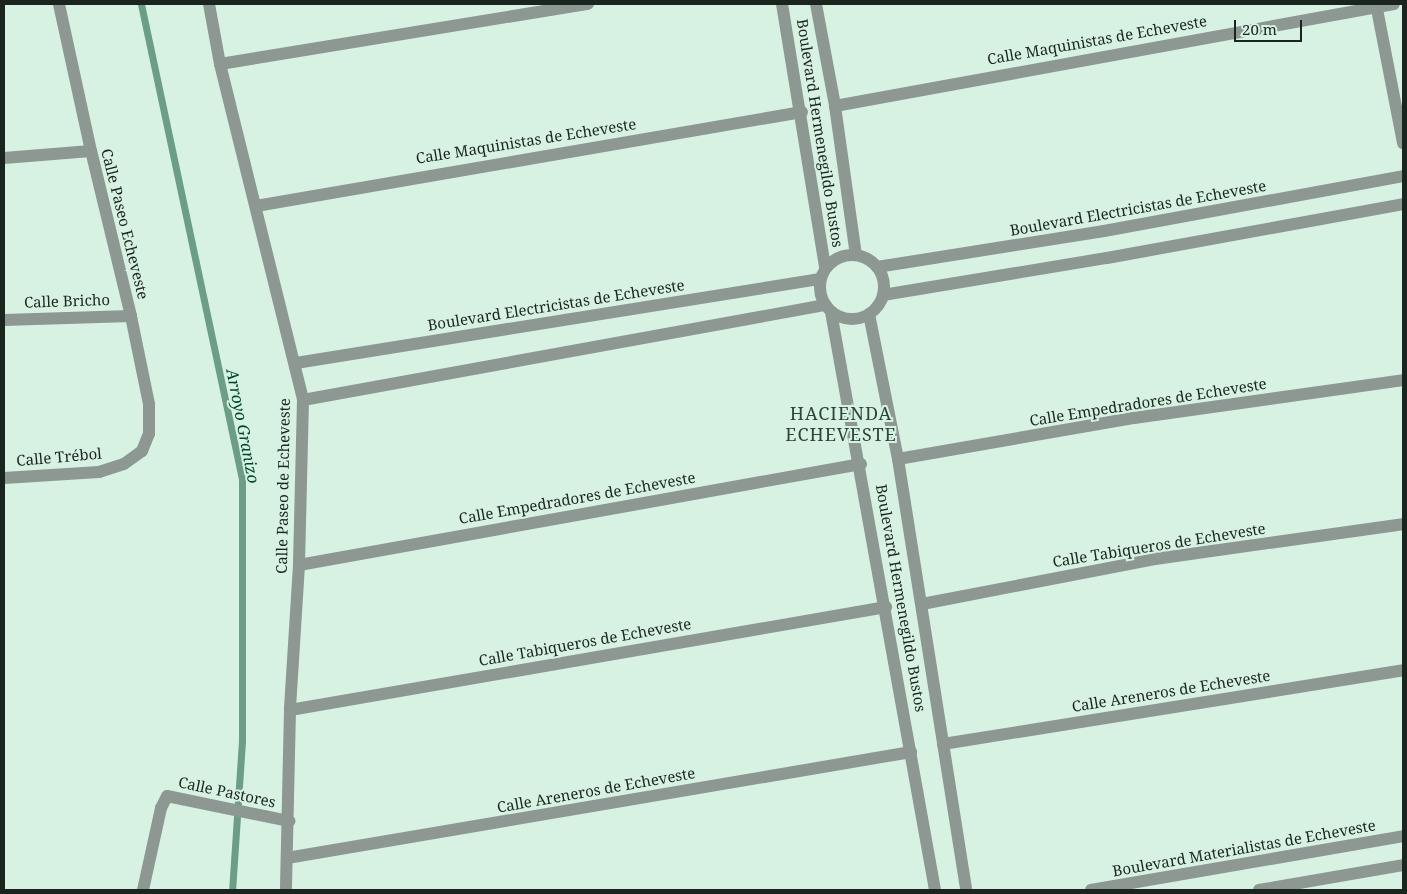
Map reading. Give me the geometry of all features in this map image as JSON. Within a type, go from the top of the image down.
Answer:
[{"type":"street","name":"Calle Paseo Echeveste","points":[[59,4],[91,151],[132,316],[149,404],[149,434],[142,451]]},
{"type":"street","name":"Calle Paseo de Echeveste","points":[[209,4],[220,64],[296,364],[303,400],[298,565],[290,710],[286,890]]},
{"type":"street","points":[[220,64],[588,4]]},
{"type":"street","name":"Boulevard Hermenegildo Bustos","points":[[782,4],[802,112],[822,274]]},
{"type":"street","name":"Boulevard Hermenegildo Bustos","points":[[816,4],[835,106],[856,255]]},
{"type":"street","name":"Calle Maquinistas de Echeveste","points":[[835,106],[1376,5],[1394,4]]},
{"type":"street","points":[[1376,5],[1403,143]]},
{"type":"street","name":"Calle Maquinistas de Echeveste","points":[[256,206],[802,112]]},
{"type":"street","points":[[4,158],[91,151]]},
{"type":"street","name":"Boulevard Electricistas de Echeveste","points":[[877,267],[1104,231],[1403,176]]},
{"type":"street","points":[[883,295],[1107,258],[1403,204]]},
{"type":"street","points":[[303,400],[828,309],[850,319],[869,314],[883,295],[883,280],[877,267],[856,255],[839,257],[822,274],[819,288],[828,309]]},
{"type":"street","name":"Boulevard Electricistas de Echeveste","points":[[296,364],[822,274]]},
{"type":"street","name":"Boulevard Hermenegildo Bustos","points":[[828,309],[861,464],[935,890]]},
{"type":"street","name":"Boulevard Hermenegildo Bustos","points":[[869,314],[898,459],[966,890]]},
{"type":"street","name":"Calle Bricho","points":[[4,320],[132,316]]},
{"type":"street","name":"Calle Empedradores de Echeveste","points":[[898,459],[1134,418],[1403,380]]},
{"type":"street","name":"Calle Trébol","points":[[4,478],[99,472],[124,464],[142,451]]},
{"type":"street","name":"Calle Empedradores de Echeveste","points":[[298,565],[861,464]]},
{"type":"street","name":"Calle Tabiqueros de Echeveste","points":[[922,604],[1154,559],[1403,524]]},
{"type":"street","name":"Calle Tabiqueros de Echeveste","points":[[290,710],[886,607]]},
{"type":"street","name":"Calle Areneros de Echeveste","points":[[943,744],[1403,670]]},
{"type":"street","name":"Calle Areneros de Echeveste","points":[[287,858],[911,752]]},
{"type":"street","name":"Calle Pastores","points":[[143,890],[163,800],[171,796],[238,812],[289,821]]},
{"type":"street","name":"Boulevard Materialistas de Echeveste","points":[[1091,890],[1403,836]]},
{"type":"street","points":[[1259,890],[1403,865]]},
{"type":"waterway","name":"Arroyo Granizo","points":[[141,4],[242,480],[242,741],[232,890]]},
{"type":"district","name":"HACIENDA ECHEVESTE","points":[[841,424]]}]
